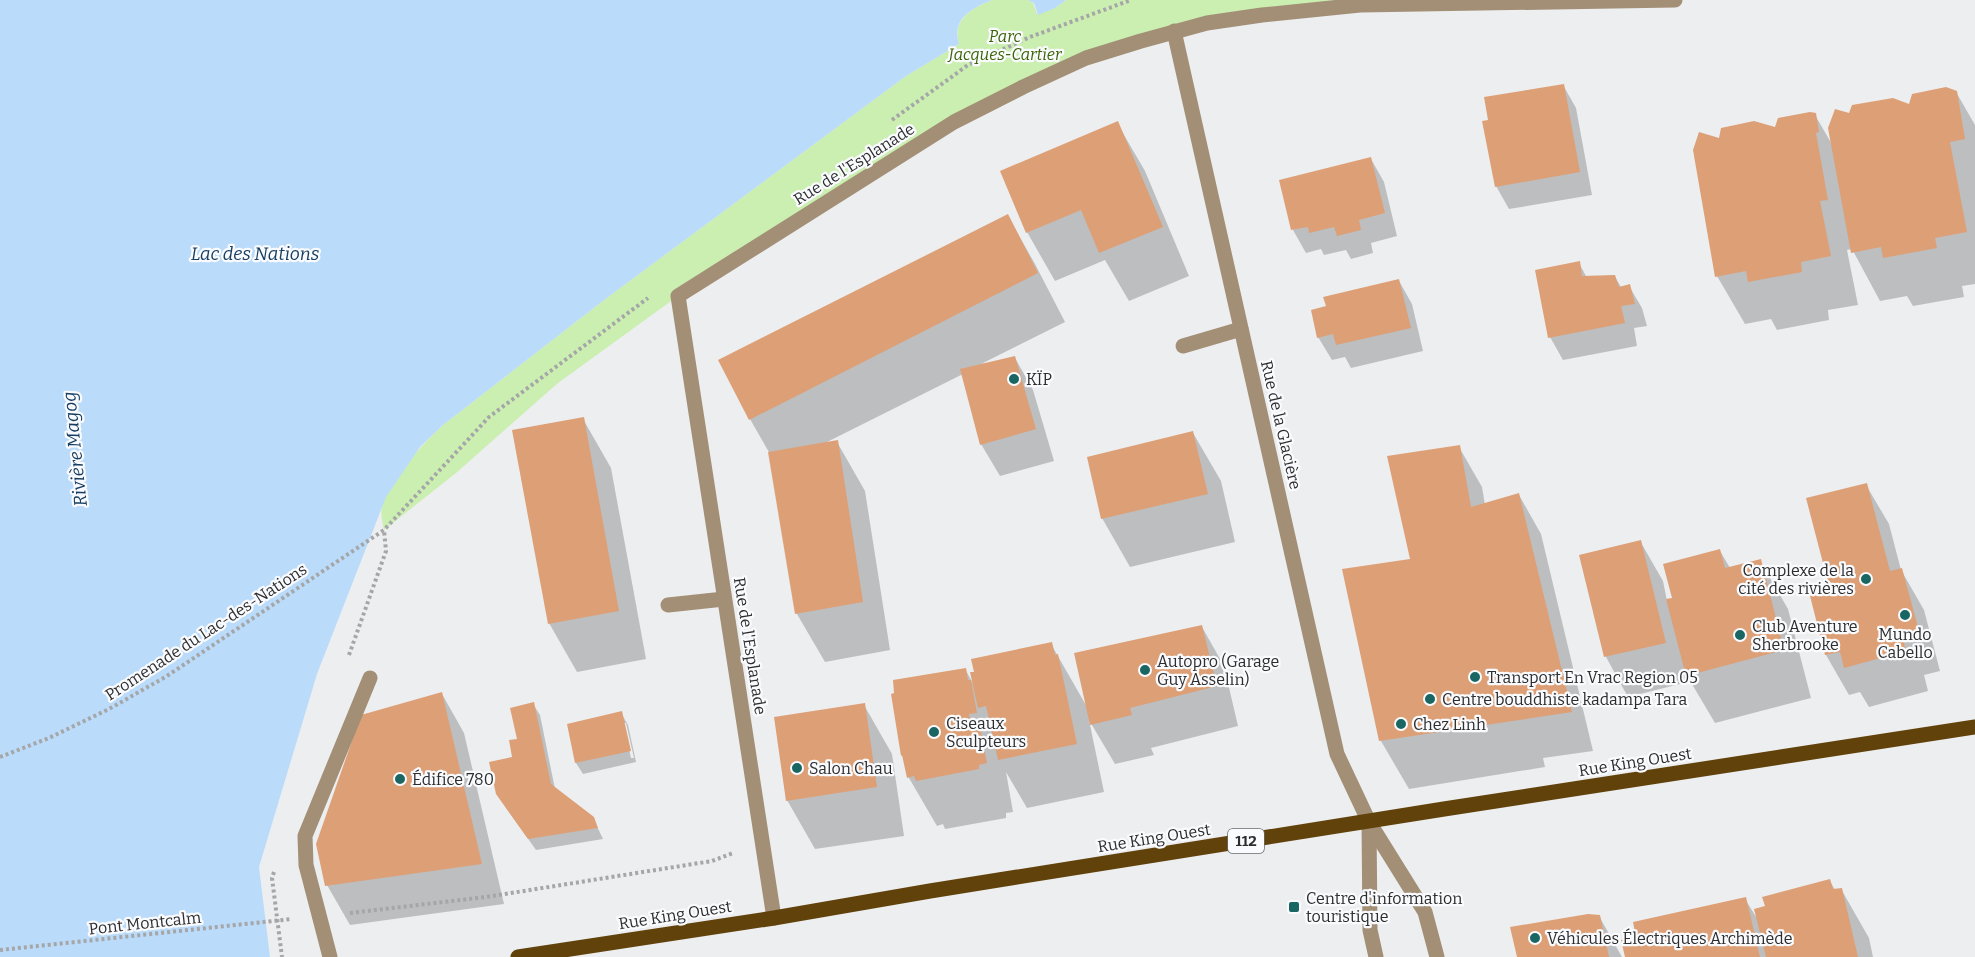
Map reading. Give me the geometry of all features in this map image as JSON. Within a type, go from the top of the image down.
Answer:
[{"type":"main road","name":"Rue King Ouest","points":[[518,957],[559,954],[930,891],[1975,727]]},
{"type":"street","name":"Rue de l'Esplanade","points":[[774,918],[678,296],[954,122],[1086,58],[1174,31],[1207,23],[1262,15],[1360,5],[1675,0]]},
{"type":"street","name":"Rue de la Glacière","points":[[1174,31],[1337,754],[1369,822],[1425,912],[1437,957]]},
{"type":"street","points":[[1183,346],[1241,329]]},
{"type":"street","points":[[668,605],[724,598]]},
{"type":"street","points":[[330,957],[306,865],[305,836],[370,678]]},
{"type":"street","points":[[1369,822],[1370,930],[1376,957]]},
{"type":"path","name":"Promenade du Lac-des-Nations","points":[[0,757],[49,738],[110,709],[148,687],[384,530]]},
{"type":"path","name":"Pont Montcalm","points":[[0,950],[486,897],[712,861],[761,842]]},
{"type":"green space","name":"Parc Jacques-Cartier","points":[[992,0],[1028,0],[1033,3],[1037,14],[1055,8],[1066,0],[1675,0],[1360,5],[1207,23],[1023,87],[678,296],[558,383],[456,473],[384,530],[381,510],[392,485],[417,452],[443,425],[604,300],[906,76],[959,44],[958,28],[961,21],[971,11]]},
{"type":"water","name":"Lac des Nations","points":[[0,0],[992,0],[971,11],[961,21],[957,35],[959,44],[906,76],[604,300],[443,425],[420,447],[386,497],[317,674],[259,867],[270,957],[0,957]]},
{"type":"water","points":[[1028,0],[1066,0],[1055,8],[1038,15],[1034,3]]},
{"type":"building","points":[[1564,84],[1580,172],[1495,187],[1482,121],[1488,120],[1484,97]]},
{"type":"building","points":[[1946,87],[1957,91],[1965,139],[1950,142],[1967,232],[1935,238],[1937,248],[1883,258],[1881,247],[1851,253],[1828,128],[1835,109],[1849,113],[1852,105],[1893,98],[1909,104],[1912,94]]},
{"type":"building","points":[[1816,113],[1819,132],[1816,133],[1828,200],[1820,201],[1831,256],[1801,262],[1802,272],[1748,282],[1746,271],[1715,277],[1693,150],[1699,132],[1719,138],[1721,128],[1754,121],[1775,127],[1778,118]]},
{"type":"building","points":[[1118,121],[1163,227],[1099,253],[1081,210],[1026,233],[1000,171]]},
{"type":"building","points":[[1371,157],[1385,213],[1359,220],[1361,230],[1337,236],[1334,227],[1309,233],[1308,227],[1291,230],[1279,180]]},
{"type":"building","points":[[1008,214],[1038,273],[749,420],[718,360]]},
{"type":"building","points":[[1580,261],[1582,276],[1615,275],[1619,287],[1630,284],[1635,304],[1621,306],[1625,323],[1548,338],[1535,270]]},
{"type":"building","points":[[1399,279],[1411,328],[1336,345],[1333,334],[1317,338],[1311,310],[1326,306],[1323,297]]},
{"type":"building","points":[[1015,356],[1036,429],[980,445],[960,369]]},
{"type":"building","points":[[584,417],[619,611],[548,624],[512,430]]},
{"type":"building","points":[[1193,431],[1208,494],[1101,519],[1087,457]]},
{"type":"building","points":[[838,440],[863,602],[795,614],[768,452]]},
{"type":"building","points":[[1460,445],[1471,507],[1519,493],[1572,712],[1379,741],[1342,569],[1410,559],[1387,456]]},
{"type":"building","name":"Complexe de la cité des rivières","points":[[1867,483],[1890,571],[1902,568],[1919,631],[1902,636],[1906,651],[1844,668],[1840,652],[1825,655],[1809,592],[1829,586],[1806,498]]},
{"type":"building","points":[[1641,540],[1666,643],[1604,657],[1579,555]]},
{"type":"building","points":[[1720,549],[1725,568],[1761,559],[1784,650],[1686,676],[1666,599],[1672,598],[1663,564]]},
{"type":"building","name":"Autopro (Garage Guy Asselin)","points":[[1202,625],[1217,686],[1130,708],[1132,715],[1090,725],[1074,653]]},
{"type":"building","points":[[1052,642],[1055,655],[1058,654],[1077,744],[998,760],[986,706],[978,708],[970,672],[974,672],[971,659]]},
{"type":"building","points":[[966,668],[968,680],[971,680],[977,713],[969,714],[972,731],[980,728],[987,763],[979,765],[979,769],[916,781],[914,776],[907,778],[891,694],[894,693],[893,680]]},
{"type":"building","name":"Édifice 780","points":[[442,692],[482,864],[325,886],[316,844],[361,715]]},
{"type":"building","points":[[534,702],[551,784],[594,817],[598,828],[528,839],[496,794],[489,762],[512,757],[509,740],[517,739],[510,708]]},
{"type":"building","points":[[865,703],[877,787],[786,801],[774,717]]},
{"type":"building","points":[[622,711],[631,751],[575,763],[567,724]]},
{"type":"building","points":[[1830,879],[1833,889],[1842,888],[1858,957],[1766,957],[1754,909],[1765,906],[1762,897]]},
{"type":"building","points":[[1746,897],[1760,957],[1625,957],[1621,940],[1633,937],[1632,933],[1635,932],[1633,922]]},
{"type":"building","points":[[1588,914],[1600,915],[1609,957],[1517,957],[1510,927]]},
{"type":"place","name":"KÏP","points":[[1014,379]]},
{"type":"place","name":"Complexe de la cité des rivières","points":[[1866,579]]},
{"type":"place","name":"Mundo Cabello","points":[[1905,615]]},
{"type":"place","name":"Club Aventure Sherbrooke","points":[[1740,635]]},
{"type":"place","name":"Autopro (Garage Guy Asselin)","points":[[1145,670]]},
{"type":"place","name":"Transport En Vrac Region 05","points":[[1475,677]]},
{"type":"place","name":"Centre bouddhiste kadampa Tara","points":[[1430,699]]},
{"type":"place","name":"Chez Linh","points":[[1401,724]]},
{"type":"place","name":"Ciseaux Sculpteurs","points":[[934,732]]},
{"type":"place","name":"Salon Chau","points":[[797,768]]},
{"type":"place","name":"Édifice 780","points":[[400,779]]},
{"type":"place","name":"Centre d'information touristique","points":[[1294,907]]},
{"type":"place","name":"Véhicules Électriques Archimède","points":[[1535,938]]},
{"type":"water label","name":"Rivière Magog","points":[[75,449]]}]
